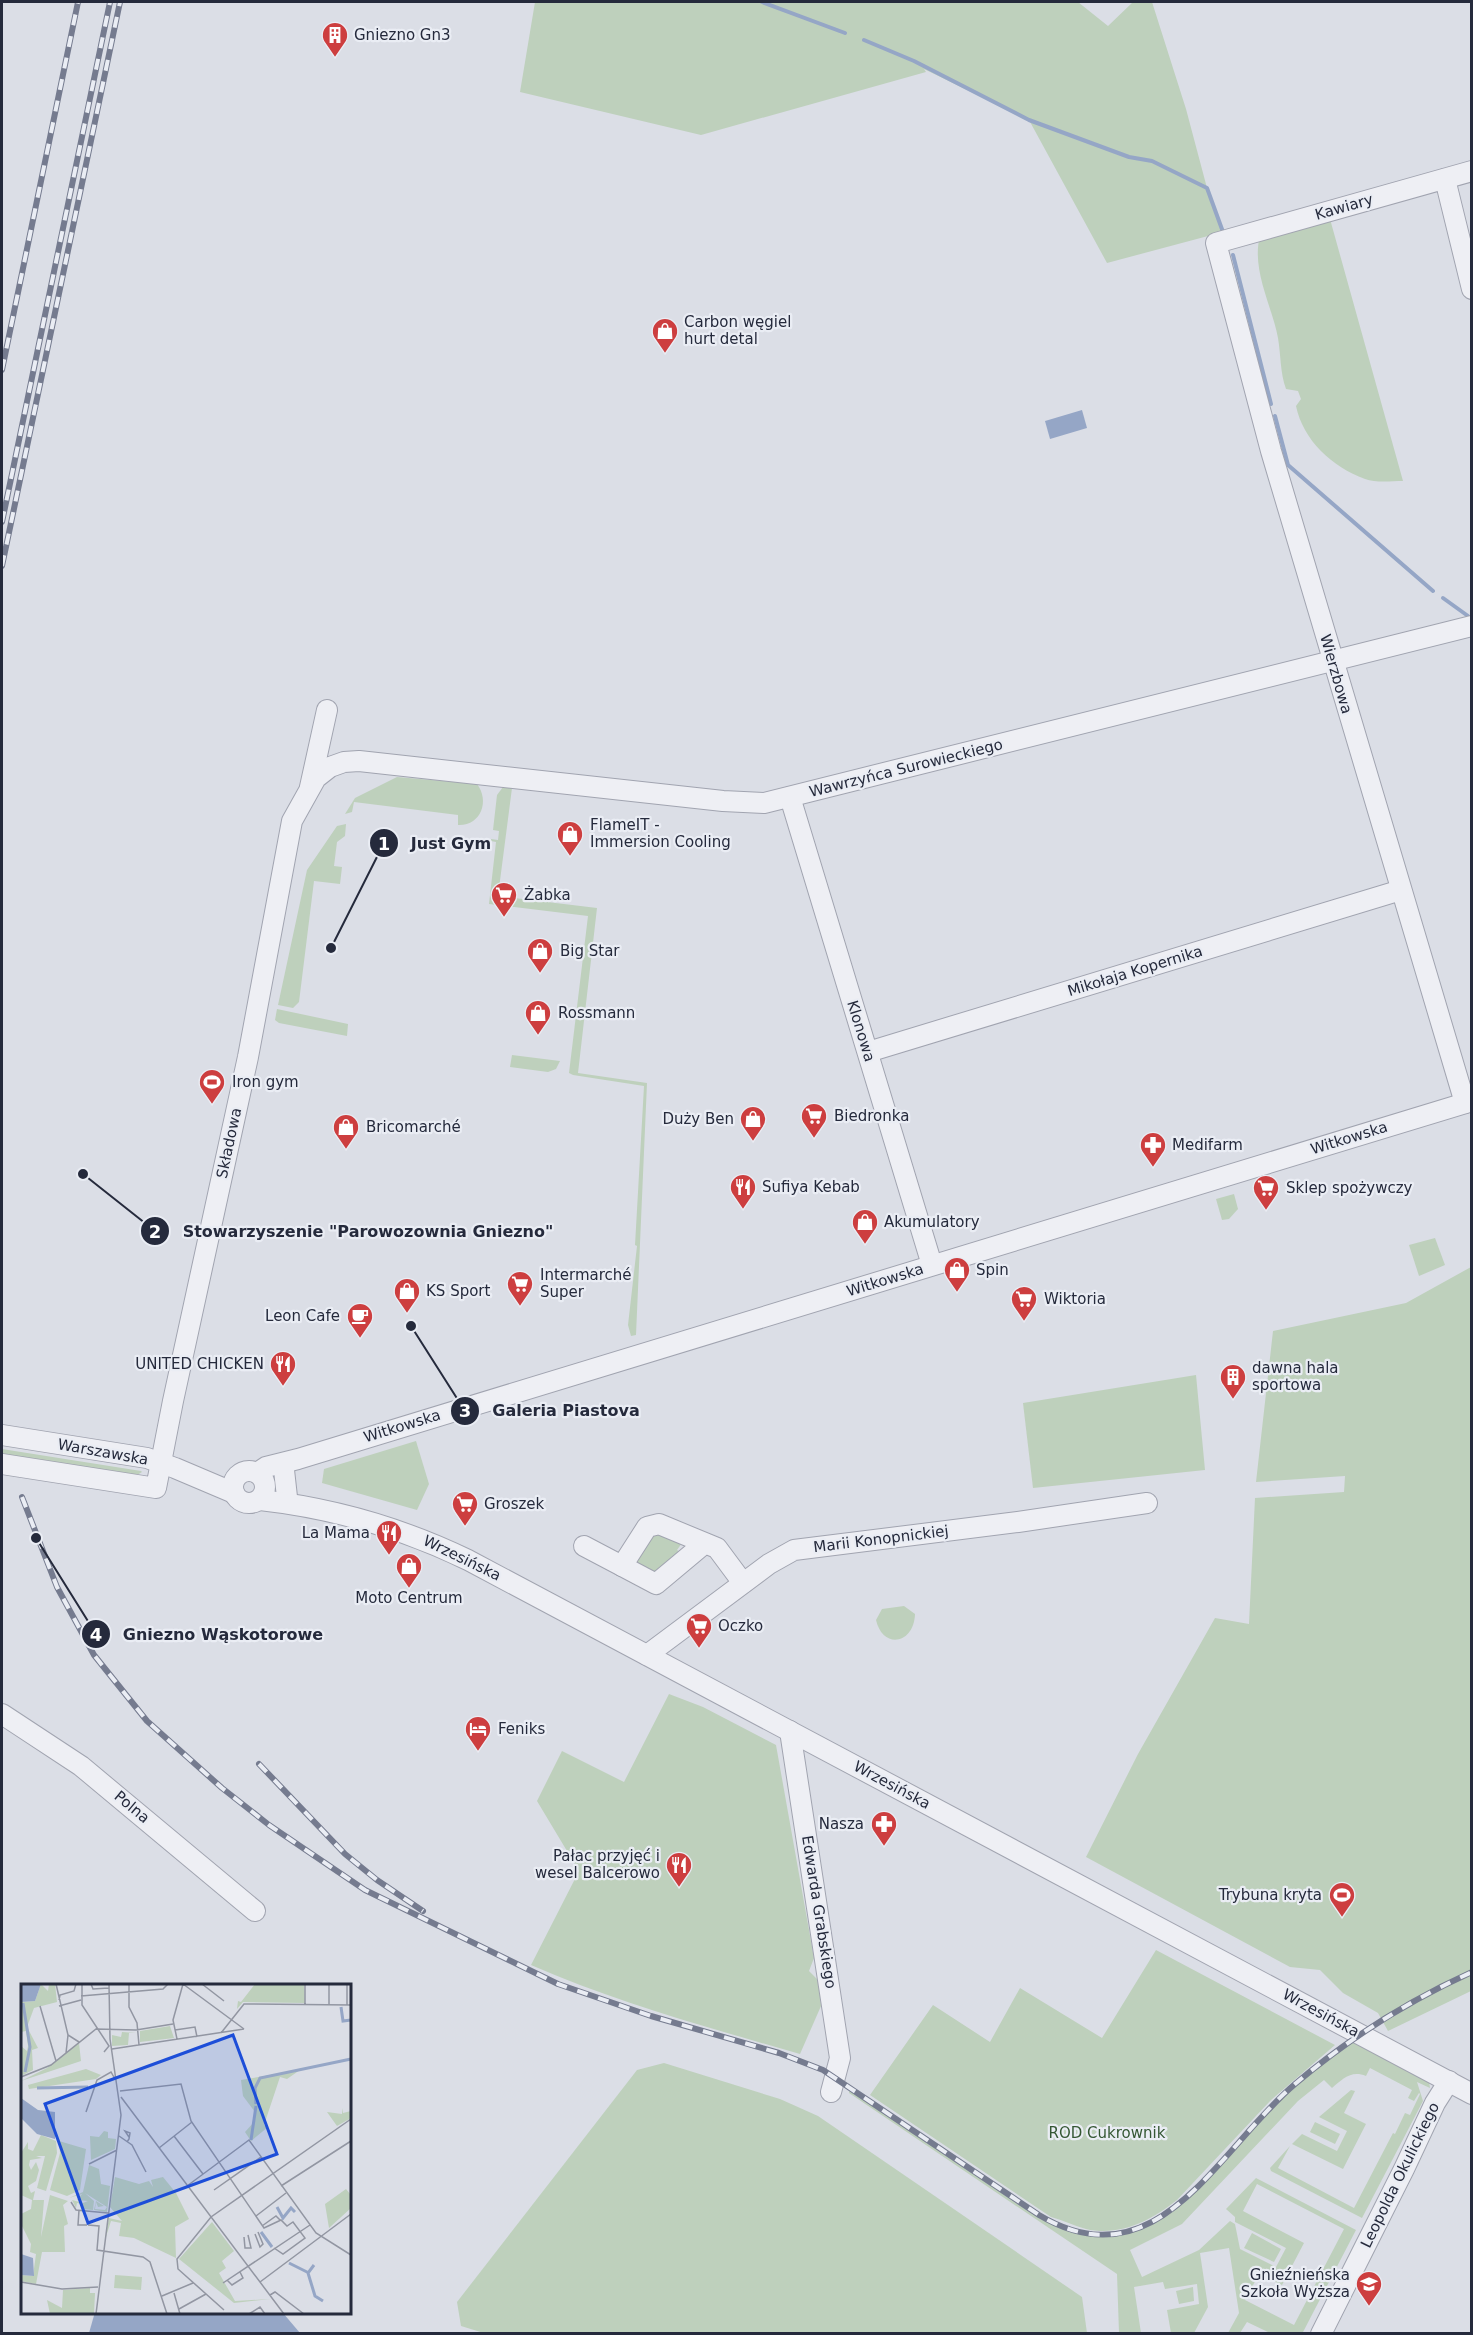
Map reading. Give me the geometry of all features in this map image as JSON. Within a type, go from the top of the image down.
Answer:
[{"type":"street","name":"Kawiary","points":[[1216,243],[1472,171]]},
{"type":"street","points":[[1445,179],[1472,289]]},
{"type":"street","name":"Wierzbowa","points":[[1216,243],[1271,451],[1332,660],[1468,1102]]},
{"type":"street","name":"Wawrzyńca Surowieckiego","points":[[337,764],[366,762],[749,804],[774,802],[1472,626]]},
{"type":"street","name":"Składowa","points":[[309,790],[327,710]]},
{"type":"street","points":[[322,730],[337,764]]},
{"type":"street","name":"Składowa","points":[[162,1463],[173,1401],[248,1056],[292,821],[316,778],[337,764]]},
{"type":"street","name":"Klonowa","points":[[790,797],[932,1265]]},
{"type":"street","name":"Mikołaja Kopernika","points":[[868,1052],[1401,890]]},
{"type":"street","name":"Witkowska","points":[[261,1486],[266,1467],[291,1464],[1468,1102]]},
{"type":"street","name":"Warszawska","points":[[2,1435],[147,1458],[201,1479],[235,1485]]},
{"type":"street","points":[[2,1464],[156,1488],[162,1463]]},
{"type":"street","points":[[291,1464],[294,1500]]},
{"type":"street","points":[[249,1471],[261,1486],[254,1503],[242,1502],[235,1485],[241,1473],[249,1471]]},
{"type":"street","name":"Wrzesińska","points":[[261,1486],[294,1500],[373,1522],[436,1545],[501,1577],[1472,2094]]},
{"type":"street","name":"Marii Konopnickiej","points":[[647,1655],[743,1583],[794,1550],[1018,1522],[1147,1503]]},
{"type":"street","points":[[622,1566],[647,1527],[659,1524],[717,1548],[743,1583]]},
{"type":"street","points":[[584,1546],[656,1584],[705,1543]]},
{"type":"street","name":"Polna","points":[[2,1714],[81,1766],[255,1911]]},
{"type":"street","name":"Edwarda Grabskiego","points":[[790,1731],[840,2058],[831,2092]]},
{"type":"street","name":"Leopolda Okulickiego","points":[[1321,2334],[1435,2103],[1449,2081]]},
{"type":"green space","points":[[535,2],[1078,2],[1108,26],[1133,2],[1152,2],[1186,109],[1207,188],[1223,232],[1107,263],[1029,120],[924,69],[926,72],[701,135],[520,92]]},
{"type":"green space","points":[[1330,219],[1403,481],[1365,479],[1331,460],[1312,441],[1305,430],[1296,406],[1301,399],[1298,391],[1286,389],[1284,383],[1278,338],[1260,274],[1258,249],[1260,236]]},
{"type":"green space","points":[[397,777],[477,784],[483,798],[481,811],[472,821],[458,825],[458,815],[354,802],[352,812],[345,814],[355,798]]},
{"type":"green space","points":[[503,787],[512,788],[498,896],[597,908],[578,1073],[647,1083],[636,1335],[631,1336],[628,1325],[637,1246],[635,1245],[644,1086],[569,1073],[588,916],[489,904],[496,842],[491,839],[498,840],[499,831],[493,830],[497,795]]},
{"type":"green space","points":[[346,824],[345,836],[337,842],[334,866],[342,867],[340,884],[314,881],[299,1002],[293,1008],[278,1005],[307,870],[337,826]]},
{"type":"green space","points":[[277,1009],[348,1024],[347,1036],[279,1023],[275,1020]]},
{"type":"green space","points":[[512,1055],[560,1061],[556,1069],[548,1072],[510,1067]]},
{"type":"green space","points":[[1234,1194],[1238,1209],[1229,1219],[1222,1220],[1216,1199]]},
{"type":"green space","points":[[1435,1238],[1445,1265],[1419,1276],[1409,1245]]},
{"type":"green space","points":[[1471,1267],[1471,1991],[1388,2031],[1378,2013],[1343,1993],[1320,1970],[1290,1967],[1086,1857],[1138,1754],[1215,1618],[1249,1624],[1255,1498],[1344,1492],[1345,1476],[1256,1482],[1273,1331],[1406,1303]]},
{"type":"green space","points":[[1196,1375],[1205,1470],[1033,1488],[1023,1403]]},
{"type":"green space","points":[[416,1441],[429,1484],[417,1510],[322,1483],[324,1469]]},
{"type":"green space","points":[[2,1449],[142,1472],[137,1475],[2,1454]]},
{"type":"green space","points":[[660,1532],[682,1543],[677,1550],[680,1552],[654,1576],[630,1564],[651,1533]]},
{"type":"green space","points":[[904,1606],[915,1614],[909,1632],[898,1640],[885,1636],[876,1620],[882,1609]]},
{"type":"green space","points":[[669,1694],[703,1707],[776,1745],[814,1958],[809,1971],[819,1981],[821,2006],[800,2054],[631,2003],[531,1965],[579,1871],[537,1801],[562,1751],[624,1782]]},
{"type":"green space","name":"ROD Cukrownik","points":[[1156,1950],[1335,2045],[1271,2100],[1177,2200],[1146,2220],[1123,2229],[1099,2231],[1082,2228],[1051,2217],[870,2095],[933,2005],[990,2042],[1020,1988],[1102,2038]]},
{"type":"green space","points":[[1351,2041],[1429,2081],[1430,2088],[1417,2082],[1423,2101],[1362,2218],[1271,2171],[1270,2168],[1290,2146],[1278,2168],[1354,2208],[1393,2133],[1395,2134],[1405,2113],[1410,2115],[1420,2094],[1414,2101],[1408,2098],[1412,2090],[1370,2068],[1366,2076],[1352,2075],[1332,2088],[1324,2080],[1298,2101],[1182,2224],[1130,2250],[1142,2277],[1199,2250],[1230,2221],[1235,2224],[1240,2249],[1276,2267],[1286,2248],[1235,2222],[1235,2217],[1226,2209],[1256,2178],[1356,2230],[1302,2334],[1270,2333],[1247,2322],[1240,2333],[1228,2333],[1239,2313],[1229,2248],[1200,2253],[1208,2307],[1194,2333],[1171,2333],[1167,2310],[1199,2304],[1197,2284],[1165,2289],[1163,2282],[1134,2287],[1141,2333],[1119,2333],[1117,2274],[849,2093],[850,2087],[1052,2223],[1082,2233],[1110,2236],[1135,2231],[1158,2219],[1180,2203],[1265,2113]],"holes":[[[1257,2184],[1344,2229],[1294,2325],[1245,2300],[1259,2274],[1282,2285],[1304,2243],[1243,2211]]]},
{"type":"green space","points":[[664,2063],[780,2099],[818,2116],[1082,2297],[1087,2333],[487,2334],[461,2326],[457,2302],[637,2070]]},
{"type":"green space","points":[[1351,2090],[1355,2091],[1344,2113],[1366,2124],[1343,2169],[1292,2144],[1302,2134],[1337,2151],[1347,2131],[1319,2117]]},
{"type":"green space","points":[[1315,2122],[1340,2134],[1335,2144],[1310,2132]]},
{"type":"green space","points":[[1252,2233],[1281,2249],[1274,2262],[1244,2248]]},
{"type":"green space","points":[[1193,2287],[1194,2301],[1179,2304],[1176,2291]]},
{"type":"water","points":[[1082,410],[1087,428],[1050,439],[1045,421]]},
{"type":"water","points":[[94,2314],[284,2314],[300,2333],[89,2333]]},
{"type":"waterway","points":[[762,2],[845,33]]},
{"type":"waterway","points":[[864,40],[914,61],[1029,120],[1129,157],[1152,161],[1207,188],[1223,232]]},
{"type":"waterway","points":[[1233,255],[1271,404]]},
{"type":"waterway","points":[[1275,416],[1288,465],[1433,591]]},
{"type":"waterway","points":[[1443,598],[1468,616]]},
{"type":"railway","points":[[2,370],[78,2]]},
{"type":"railway","points":[[2,522],[110,2]]},
{"type":"railway","points":[[2,566],[120,2]]},
{"type":"railway","points":[[22,1497],[57,1587],[94,1655],[147,1721],[222,1788],[269,1825],[365,1890],[558,1984],[651,2016],[779,2053],[823,2070],[1039,2215],[1081,2232],[1119,2233],[1152,2222],[1183,2200],[1212,2172],[1267,2111],[1315,2067],[1357,2036],[1402,2008],[1472,1972]]},
{"type":"railway","points":[[259,1764],[345,1854],[377,1880],[423,1911]]},
{"type":"place","name":"Gniezno Gn3","points":[[335,58]]},
{"type":"place","name":"Carbon węgiel hurt detal","points":[[665,354]]},
{"type":"place","name":"FlameIT - Immersion Cooling","points":[[570,857]]},
{"type":"place","name":"Żabka","points":[[504,918]]},
{"type":"place","name":"Just Gym","points":[[331,948]]},
{"type":"place","name":"Big Star","points":[[540,974]]},
{"type":"place","name":"Rossmann","points":[[538,1036]]},
{"type":"place","name":"Iron gym","points":[[212,1105]]},
{"type":"place","name":"Biedronka","points":[[814,1139]]},
{"type":"place","name":"Duży Ben","points":[[753,1142]]},
{"type":"place","name":"Bricomarché","points":[[346,1150]]},
{"type":"place","name":"Medifarm","points":[[1153,1168]]},
{"type":"place","name":"Stowarzyszenie \"Parowozownia Gniezno\"","points":[[83,1174]]},
{"type":"place","name":"Sufiya Kebab","points":[[743,1210]]},
{"type":"place","name":"Sklep spożywczy","points":[[1266,1211]]},
{"type":"place","name":"Akumulatory","points":[[865,1245]]},
{"type":"place","name":"Spin","points":[[957,1293]]},
{"type":"place","name":"Intermarché Super","points":[[520,1307]]},
{"type":"place","name":"KS Sport","points":[[407,1314]]},
{"type":"place","name":"Wiktoria","points":[[1024,1322]]},
{"type":"place","name":"Galeria Piastova","points":[[411,1326]]},
{"type":"place","name":"Leon Cafe","points":[[360,1339]]},
{"type":"place","name":"UNITED CHICKEN","points":[[283,1387]]},
{"type":"place","name":"dawna hala sportowa","points":[[1233,1400]]},
{"type":"place","name":"Groszek","points":[[465,1527]]},
{"type":"place","name":"Gniezno Wąskotorowe","points":[[36,1538]]},
{"type":"place","name":"La Mama","points":[[389,1556]]},
{"type":"place","name":"Moto Centrum","points":[[409,1589]]},
{"type":"place","name":"Oczko","points":[[699,1649]]},
{"type":"place","name":"Feniks","points":[[478,1752]]},
{"type":"place","name":"Nasza","points":[[884,1847]]},
{"type":"place","name":"Pałac przyjęć i wesel Balcerowo","points":[[679,1888]]},
{"type":"place","name":"Trybuna kryta","points":[[1342,1918]]},
{"type":"place","name":"Gnieźnieńska Szkoła Wyższa","points":[[1369,2307]]}]
